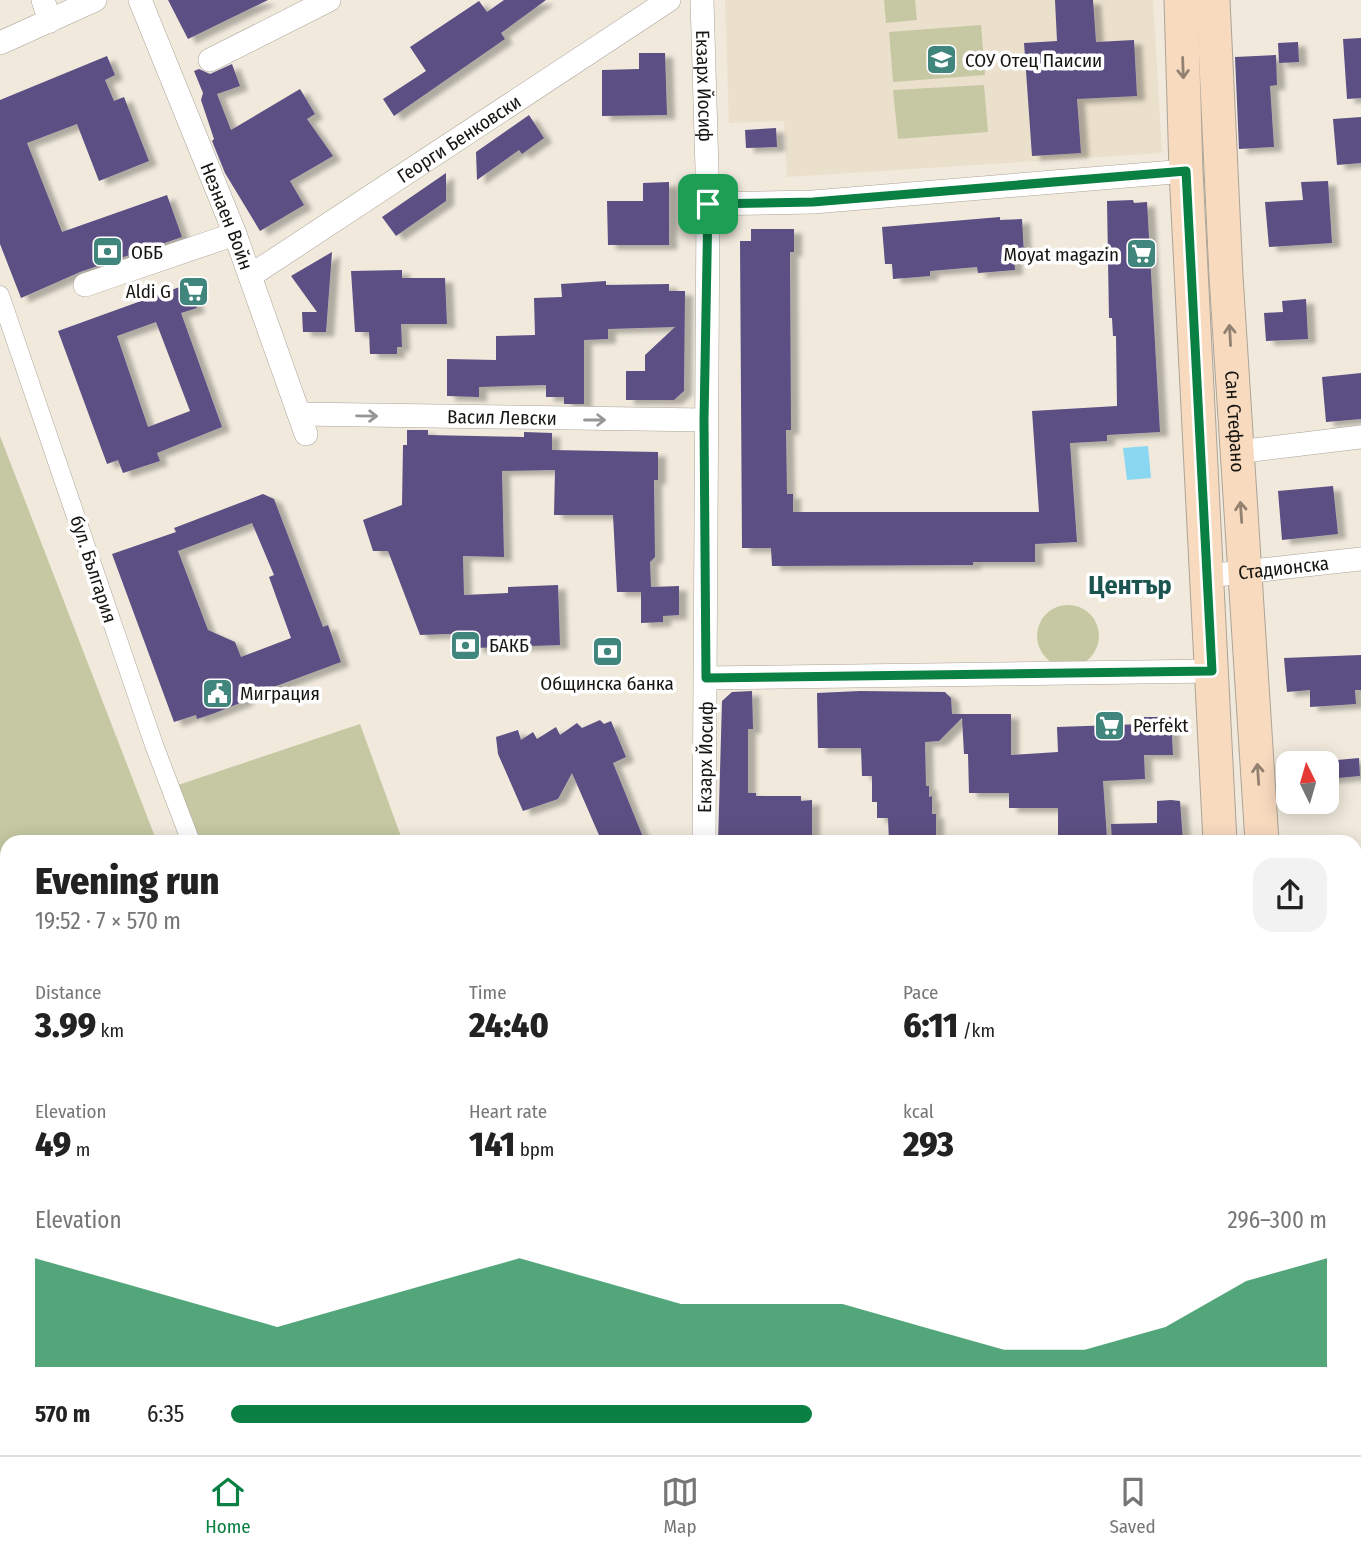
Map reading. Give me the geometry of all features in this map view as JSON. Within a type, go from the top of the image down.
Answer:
[{"type":"main road","name":"Сан Стефано","points":[[1197,6],[1186,171],[1220,835]]},
{"type":"main road","name":"Сан Стефано","points":[[1197,6],[1237,452],[1262,835]]},
{"type":"street","points":[[0,43],[47,10],[95,0]]},
{"type":"street","name":"Незнаен Войн","points":[[140,0],[235,234],[302,424]]},
{"type":"street","points":[[210,60],[329,0]]},
{"type":"street","name":"Георги Бенковски","points":[[250,276],[668,0]]},
{"type":"street","name":"Екзарх Йосиф","points":[[702,0],[708,204],[704,420],[704,835]]},
{"type":"street","points":[[708,204],[813,202],[1186,171]]},
{"type":"street","points":[[85,285],[235,234]]},
{"type":"street","name":"бул. България","points":[[0,295],[154,745],[188,835]]},
{"type":"street","name":"Васил Левски","points":[[302,424],[704,420]]},
{"type":"street","points":[[1237,452],[1361,438]]},
{"type":"street","name":"Стадионска","points":[[1206,576],[1361,559]]},
{"type":"street","points":[[706,678],[1212,671]]},
{"type":"shaded area","name":"СОУ Отец Паисии","points":[[725,0],[1153,0],[1162,153],[787,177],[784,121],[729,123]]},
{"type":"green space","points":[[884,0],[915,0],[917,20],[886,23]]},
{"type":"green space","points":[[981,25],[985,75],[893,82],[889,32]]},
{"type":"green space","points":[[984,85],[988,132],[898,139],[893,90]]},
{"type":"green space","points":[[0,436],[154,835],[0,835]]},
{"type":"green space","points":[[1068,605],[1080,607],[1090,614],[1097,624],[1097,648],[1090,658],[1080,665],[1068,667],[1056,665],[1046,658],[1039,648],[1037,636],[1039,624],[1046,614],[1056,607]]},
{"type":"green space","points":[[360,724],[400,835],[196,835],[178,785]]},
{"type":"water","points":[[1148,446],[1151,478],[1127,480],[1123,448]]},
{"type":"building","points":[[168,0],[268,0],[188,39]]},
{"type":"building","points":[[504,0],[546,0],[501,33],[505,39],[394,116],[383,99],[426,71],[410,47],[479,1],[487,12]]},
{"type":"building","points":[[1055,0],[1093,0],[1096,42],[1134,40],[1137,96],[1077,99],[1081,153],[1032,156],[1024,43],[1057,41]]},
{"type":"building","points":[[1361,38],[1361,98],[1347,99],[1343,39]]},
{"type":"building","points":[[1298,42],[1299,62],[1279,63],[1278,43]]},
{"type":"building","points":[[639,53],[665,53],[667,115],[602,116],[602,70],[639,69]]},
{"type":"building","points":[[1276,55],[1277,85],[1270,86],[1274,147],[1239,149],[1235,57]]},
{"type":"building","points":[[107,56],[115,75],[105,80],[114,101],[124,97],[149,161],[99,181],[77,124],[27,143],[62,232],[167,195],[182,237],[80,272],[21,298],[0,244],[0,100]]},
{"type":"building","points":[[232,64],[240,86],[217,94],[231,130],[300,89],[315,114],[307,119],[333,156],[290,181],[304,205],[260,231],[225,173],[212,141],[214,139],[201,100],[203,93],[194,71],[199,69],[210,74]]},
{"type":"building","points":[[529,115],[544,138],[522,154],[519,150],[477,180],[476,152]]},
{"type":"building","points":[[1361,117],[1361,163],[1337,165],[1333,119]]},
{"type":"building","points":[[776,128],[777,147],[746,148],[745,130]]},
{"type":"building","points":[[446,173],[446,201],[396,236],[382,217]]},
{"type":"building","points":[[1328,181],[1332,243],[1269,247],[1265,202],[1303,200],[1301,182]]},
{"type":"building","points":[[669,182],[669,245],[608,245],[607,201],[643,201],[643,183]]},
{"type":"building","points":[[1133,200],[1134,203],[1147,202],[1160,432],[1107,435],[1107,441],[1070,443],[1077,542],[1035,544],[1035,562],[973,562],[973,565],[772,566],[771,548],[742,548],[740,241],[751,241],[751,229],[794,229],[794,252],[790,252],[791,430],[786,430],[787,494],[793,494],[793,512],[1039,512],[1032,411],[1117,406],[1116,336],[1113,336],[1112,318],[1109,318],[1107,201]]},
{"type":"building","points":[[1000,217],[1000,220],[1022,219],[1024,255],[1014,256],[1015,270],[978,273],[977,267],[930,271],[930,276],[893,279],[892,264],[885,264],[882,227]]},
{"type":"building","points":[[332,252],[326,332],[303,332],[302,312],[317,312],[291,276]]},
{"type":"building","points":[[402,270],[402,278],[445,278],[447,324],[401,324],[402,347],[397,347],[397,354],[370,354],[369,332],[355,332],[351,271]]},
{"type":"building","points":[[606,281],[606,285],[669,284],[669,291],[685,291],[684,391],[674,400],[626,400],[626,371],[645,371],[645,355],[675,327],[608,329],[608,339],[584,340],[584,404],[564,404],[564,397],[546,397],[546,385],[479,387],[479,397],[447,396],[447,359],[496,360],[496,336],[535,335],[534,298],[562,297],[561,284]]},
{"type":"building","points":[[188,284],[197,308],[181,313],[222,427],[157,453],[160,461],[123,473],[118,460],[107,464],[58,331]],"holes":[[[156,322],[190,411],[148,427],[117,336]]]},
{"type":"building","points":[[1306,299],[1308,339],[1266,341],[1264,313],[1283,312],[1282,301]]},
{"type":"building","points":[[1361,373],[1361,419],[1326,422],[1322,377]]},
{"type":"building","points":[[407,430],[428,430],[428,435],[524,437],[524,432],[552,433],[552,450],[658,452],[658,480],[654,480],[655,557],[650,562],[651,587],[679,586],[679,615],[663,616],[663,622],[641,623],[641,592],[617,592],[613,515],[554,515],[555,470],[502,471],[504,557],[463,556],[464,595],[508,593],[508,587],[558,585],[560,645],[475,648],[474,633],[420,635],[388,551],[373,551],[363,520],[402,505],[403,445],[407,445]]},
{"type":"building","points":[[1333,486],[1338,534],[1282,540],[1278,491]]},
{"type":"building","points":[[263,494],[274,499],[323,627],[328,625],[341,662],[244,698],[245,701],[215,713],[197,719],[196,715],[174,722],[112,554],[176,532],[174,528]],"holes":[[[252,523],[274,575],[269,577],[291,638],[241,657],[235,642],[208,630],[178,551]]]},
{"type":"building","points":[[1361,655],[1361,690],[1355,690],[1356,704],[1310,707],[1310,690],[1287,692],[1284,658]]},
{"type":"building","points":[[752,691],[753,729],[748,729],[748,793],[756,793],[756,796],[801,796],[801,801],[812,800],[812,835],[718,835],[722,701],[732,692]]},
{"type":"building","points":[[945,692],[951,698],[952,714],[1011,714],[1011,755],[1058,752],[1057,727],[1144,724],[1144,717],[1171,717],[1173,755],[1144,755],[1145,779],[1103,781],[1107,835],[1058,835],[1058,808],[1009,808],[1009,793],[969,793],[968,754],[964,754],[962,718],[939,741],[925,742],[926,786],[929,786],[929,797],[932,796],[932,814],[936,814],[936,835],[889,835],[888,818],[877,818],[877,802],[872,802],[872,776],[862,776],[861,748],[818,748],[817,693]]},
{"type":"building","points":[[600,720],[604,724],[611,721],[626,757],[613,763],[642,835],[599,835],[572,773],[558,799],[523,811],[498,754],[496,737],[518,730],[521,740],[533,732],[537,739],[556,727],[560,735],[577,723],[582,728]]},
{"type":"building","points":[[1359,758],[1360,776],[1339,778],[1339,760]]},
{"type":"building","points":[[1157,801],[1180,801],[1182,835],[1112,835],[1111,824],[1157,823]]},
{"type":"place","name":"СОУ Отец Паисии","points":[[942,60]]},
{"type":"place","name":"ОББ","points":[[108,252]]},
{"type":"place","name":"Moyat magazin","points":[[1142,254]]},
{"type":"place","name":"Aldi G","points":[[194,291]]},
{"type":"place","name":"БАКБ","points":[[466,645]]},
{"type":"place","name":"Общинска банка","points":[[607,652]]},
{"type":"place","name":"Миграция","points":[[217,693]]},
{"type":"place","name":"Perfekt","points":[[1110,725]]},
{"type":"district","name":"Център","points":[[1130,585]]},
{"type":"route","points":[[1186,171],[1212,671],[706,678],[704,420],[708,204],[813,202],[1186,171]]}]
